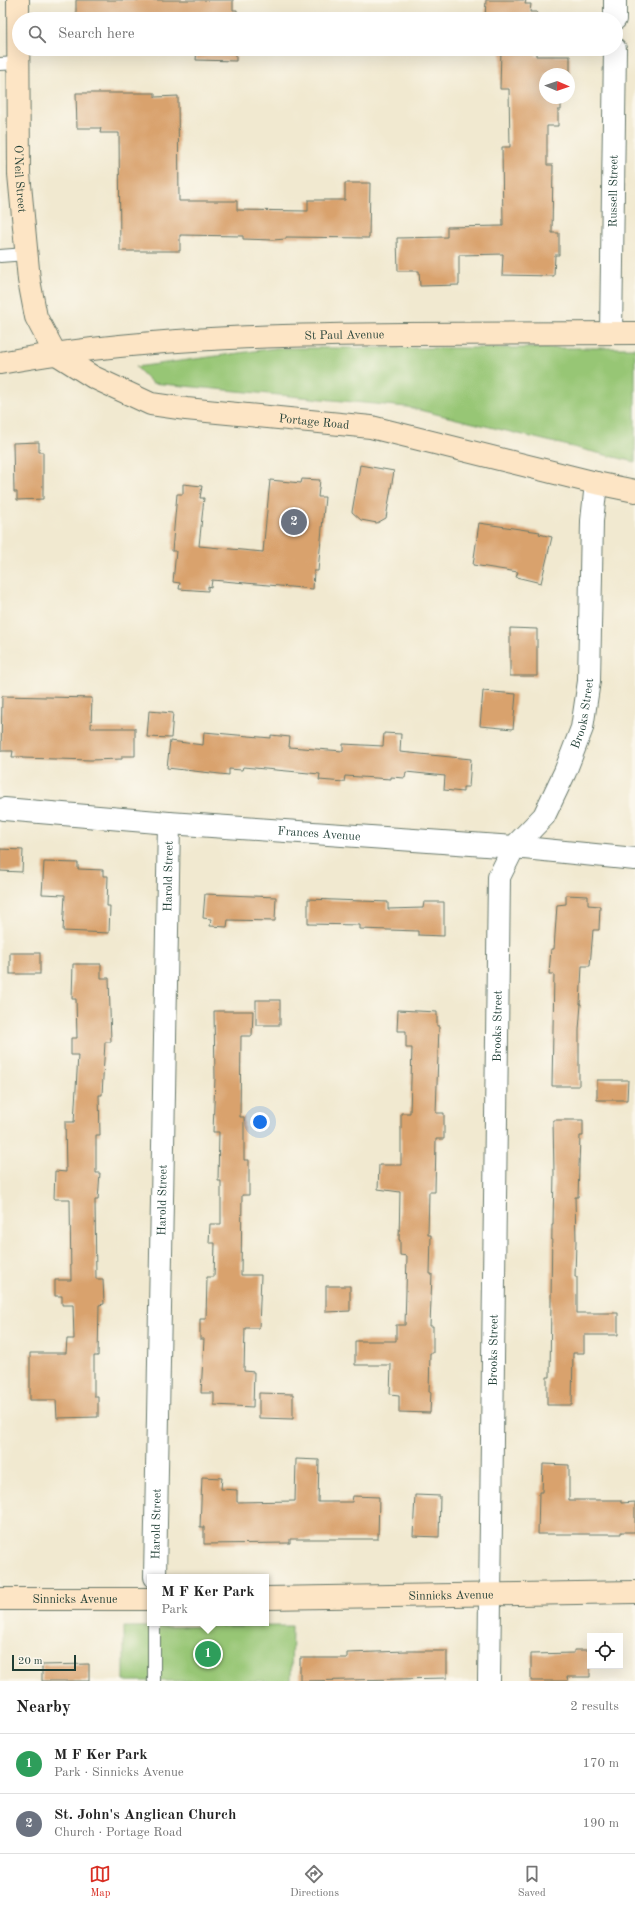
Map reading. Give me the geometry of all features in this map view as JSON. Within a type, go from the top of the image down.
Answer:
[{"type":"street","name":"O'Neil Street","points":[[16,12],[18,0]]},
{"type":"street","points":[[615,0],[615,12]]},
{"type":"street","name":"O'Neil Street","points":[[12,42],[9,63],[29,280],[36,317],[54,353]]},
{"type":"street","name":"Russell Street","points":[[611,333],[615,56]]},
{"type":"street","name":"St Paul Avenue","points":[[54,353],[117,345],[183,340],[330,334],[635,333]]},
{"type":"street","points":[[0,363],[54,353]]},
{"type":"street","name":"Portage Road","points":[[54,353],[93,377],[151,404],[186,409],[371,427],[596,483],[635,491]]},
{"type":"street","name":"Brooks Street","points":[[489,1681],[498,877],[514,847],[544,816],[565,772],[582,728],[589,681],[592,521],[596,483]]},
{"type":"street","name":"Frances Avenue","points":[[4,809],[169,824],[514,847],[635,859]]},
{"type":"street","name":"Harold Street","points":[[155,1574],[169,824]]},
{"type":"street","name":"Sinnicks Avenue","points":[[269,1598],[635,1592]]},
{"type":"street","name":"Sinnicks Avenue","points":[[0,1599],[147,1599]]},
{"type":"lane","points":[[0,256],[26,254]]},
{"type":"lane","points":[[154,1626],[154,1681]]},
{"type":"green space","points":[[276,348],[635,348],[635,462],[407,407],[152,383],[136,367]]},
{"type":"green space","points":[[292,1626],[291,1681],[124,1681],[124,1627]]},
{"type":"building","points":[[76,0],[233,0],[233,10],[237,10],[237,12],[76,12]]},
{"type":"building","points":[[486,0],[526,0],[525,4],[531,4],[530,12],[485,12]]},
{"type":"building","points":[[196,56],[236,56],[236,61],[196,60]]},
{"type":"building","points":[[501,56],[570,56],[570,68],[539,68],[539,104],[561,104],[561,110],[558,110],[558,126],[547,126],[547,165],[553,165],[552,233],[559,233],[559,255],[555,255],[554,276],[502,275],[503,254],[459,255],[459,285],[420,286],[419,271],[398,271],[397,238],[447,237],[447,227],[503,226],[502,147],[510,147],[509,89],[500,89]]},
{"type":"building","points":[[76,93],[155,93],[155,97],[178,96],[179,201],[237,201],[237,210],[308,211],[308,200],[345,200],[345,183],[370,183],[369,238],[286,237],[286,239],[273,240],[243,239],[243,236],[180,235],[180,251],[120,251],[119,133],[100,133],[101,128],[77,128]]},
{"type":"building","points":[[39,442],[39,452],[43,452],[43,499],[17,500],[17,492],[14,492],[13,443]]},
{"type":"building","points":[[360,465],[394,471],[386,518],[377,523],[361,520],[352,512]]},
{"type":"building","points":[[302,479],[320,480],[318,497],[325,497],[318,571],[314,571],[313,589],[212,580],[211,587],[208,586],[208,591],[179,589],[180,583],[173,582],[176,551],[172,551],[177,494],[183,494],[183,484],[202,486],[200,498],[204,498],[199,546],[263,552],[270,480],[301,483]]},
{"type":"building","points":[[479,523],[540,532],[539,534],[552,537],[541,583],[516,577],[518,572],[473,565]]},
{"type":"building","points":[[510,628],[537,629],[537,676],[510,676]]},
{"type":"building","points":[[483,691],[516,694],[513,729],[480,726]]},
{"type":"building","points":[[2,696],[92,698],[91,728],[135,728],[135,756],[122,756],[122,759],[91,760],[12,757],[13,751],[1,751]]},
{"type":"building","points":[[149,711],[173,713],[171,738],[147,737]]},
{"type":"building","points":[[204,732],[271,738],[271,735],[290,737],[289,747],[343,751],[343,744],[383,746],[384,733],[401,734],[400,752],[471,759],[469,787],[463,787],[463,792],[444,790],[445,776],[406,772],[405,778],[391,777],[391,779],[345,776],[344,782],[319,780],[320,774],[243,767],[242,770],[229,769],[229,775],[167,768],[170,741],[203,745]]},
{"type":"building","points":[[0,849],[23,850],[22,872],[0,871]]},
{"type":"building","points":[[44,862],[78,863],[78,869],[103,870],[103,876],[108,876],[107,906],[110,906],[109,933],[63,931],[65,895],[42,894]]},
{"type":"building","points":[[205,894],[276,897],[275,921],[228,920],[227,927],[210,926],[211,919],[203,918]]},
{"type":"building","points":[[566,895],[588,896],[588,905],[600,906],[599,930],[593,930],[590,966],[582,966],[579,1030],[579,1086],[552,1086],[554,974],[549,974],[551,949],[554,949],[557,905],[566,904]]},
{"type":"building","points":[[308,899],[388,902],[388,909],[423,908],[424,902],[444,902],[444,936],[418,935],[418,931],[360,929],[360,925],[308,924]]},
{"type":"building","points":[[10,953],[40,953],[40,974],[10,974]]},
{"type":"building","points":[[73,964],[101,964],[101,978],[109,978],[111,1042],[105,1042],[102,1095],[99,1095],[100,1135],[96,1135],[96,1173],[100,1173],[98,1200],[95,1200],[96,1279],[103,1279],[104,1304],[99,1305],[98,1356],[94,1356],[94,1396],[98,1396],[98,1417],[57,1418],[56,1400],[30,1400],[30,1353],[66,1353],[67,1339],[74,1339],[73,1305],[62,1305],[62,1296],[55,1296],[55,1280],[71,1280],[70,1199],[54,1199],[55,1171],[66,1172],[65,1122],[74,1122],[78,1055],[71,1055],[71,1038],[77,1038],[76,999],[72,999]]},
{"type":"building","points":[[256,1000],[280,1000],[280,1025],[256,1025]]},
{"type":"building","points":[[398,1010],[437,1012],[437,1026],[439,1026],[436,1113],[444,1113],[444,1139],[436,1139],[435,1192],[429,1192],[428,1235],[431,1235],[430,1274],[432,1274],[430,1326],[433,1326],[433,1353],[430,1353],[430,1413],[399,1412],[399,1395],[390,1394],[391,1365],[355,1365],[355,1341],[396,1341],[396,1325],[405,1325],[407,1256],[400,1255],[400,1192],[378,1189],[379,1165],[401,1165],[401,1113],[410,1113],[412,1048],[406,1048],[406,1031],[397,1031]]},
{"type":"building","points":[[214,1011],[253,1011],[252,1036],[241,1036],[240,1117],[244,1117],[244,1160],[249,1160],[249,1195],[242,1195],[241,1275],[261,1275],[259,1328],[245,1328],[244,1371],[254,1372],[253,1407],[214,1405],[214,1393],[201,1393],[204,1339],[200,1339],[200,1319],[206,1319],[207,1277],[214,1277],[215,1243],[209,1243],[210,1224],[221,1224],[221,1181],[218,1181],[219,1132],[213,1132],[215,1078]]},
{"type":"building","points":[[597,1080],[628,1080],[627,1100],[597,1100]]},
{"type":"building","points":[[553,1120],[583,1120],[583,1136],[580,1136],[578,1197],[575,1197],[575,1277],[577,1277],[577,1313],[618,1313],[618,1335],[584,1335],[584,1353],[573,1353],[572,1405],[547,1405],[547,1377],[550,1377],[554,1173]]},
{"type":"building","points":[[326,1286],[350,1286],[350,1311],[326,1312]]},
{"type":"building","points":[[259,1393],[293,1394],[293,1419],[259,1418]]},
{"type":"building","points":[[296,1459],[319,1460],[318,1502],[352,1502],[353,1496],[379,1497],[378,1539],[290,1539],[290,1543],[204,1544],[204,1527],[200,1527],[202,1477],[222,1478],[221,1489],[237,1490],[237,1502],[295,1501]]},
{"type":"building","points":[[543,1464],[569,1465],[569,1500],[621,1500],[621,1503],[635,1502],[635,1532],[621,1532],[621,1534],[538,1534],[539,1492],[542,1492]]},
{"type":"building","points":[[415,1495],[440,1496],[439,1537],[413,1536]]},
{"type":"building","points":[[574,1650],[587,1650],[587,1669],[590,1669],[590,1677],[567,1677],[568,1681],[531,1681],[531,1654],[574,1653]]},
{"type":"building","points":[[447,1651],[447,1678],[300,1681],[300,1658],[347,1658],[347,1653]]},
{"type":"building","points":[[89,1664],[89,1681],[42,1681],[42,1665]]},
{"type":"place","name":"St. John's Anglican Church","points":[[294,522]]},
{"type":"place","name":"M F Ker Park","points":[[208,1654]]}]
